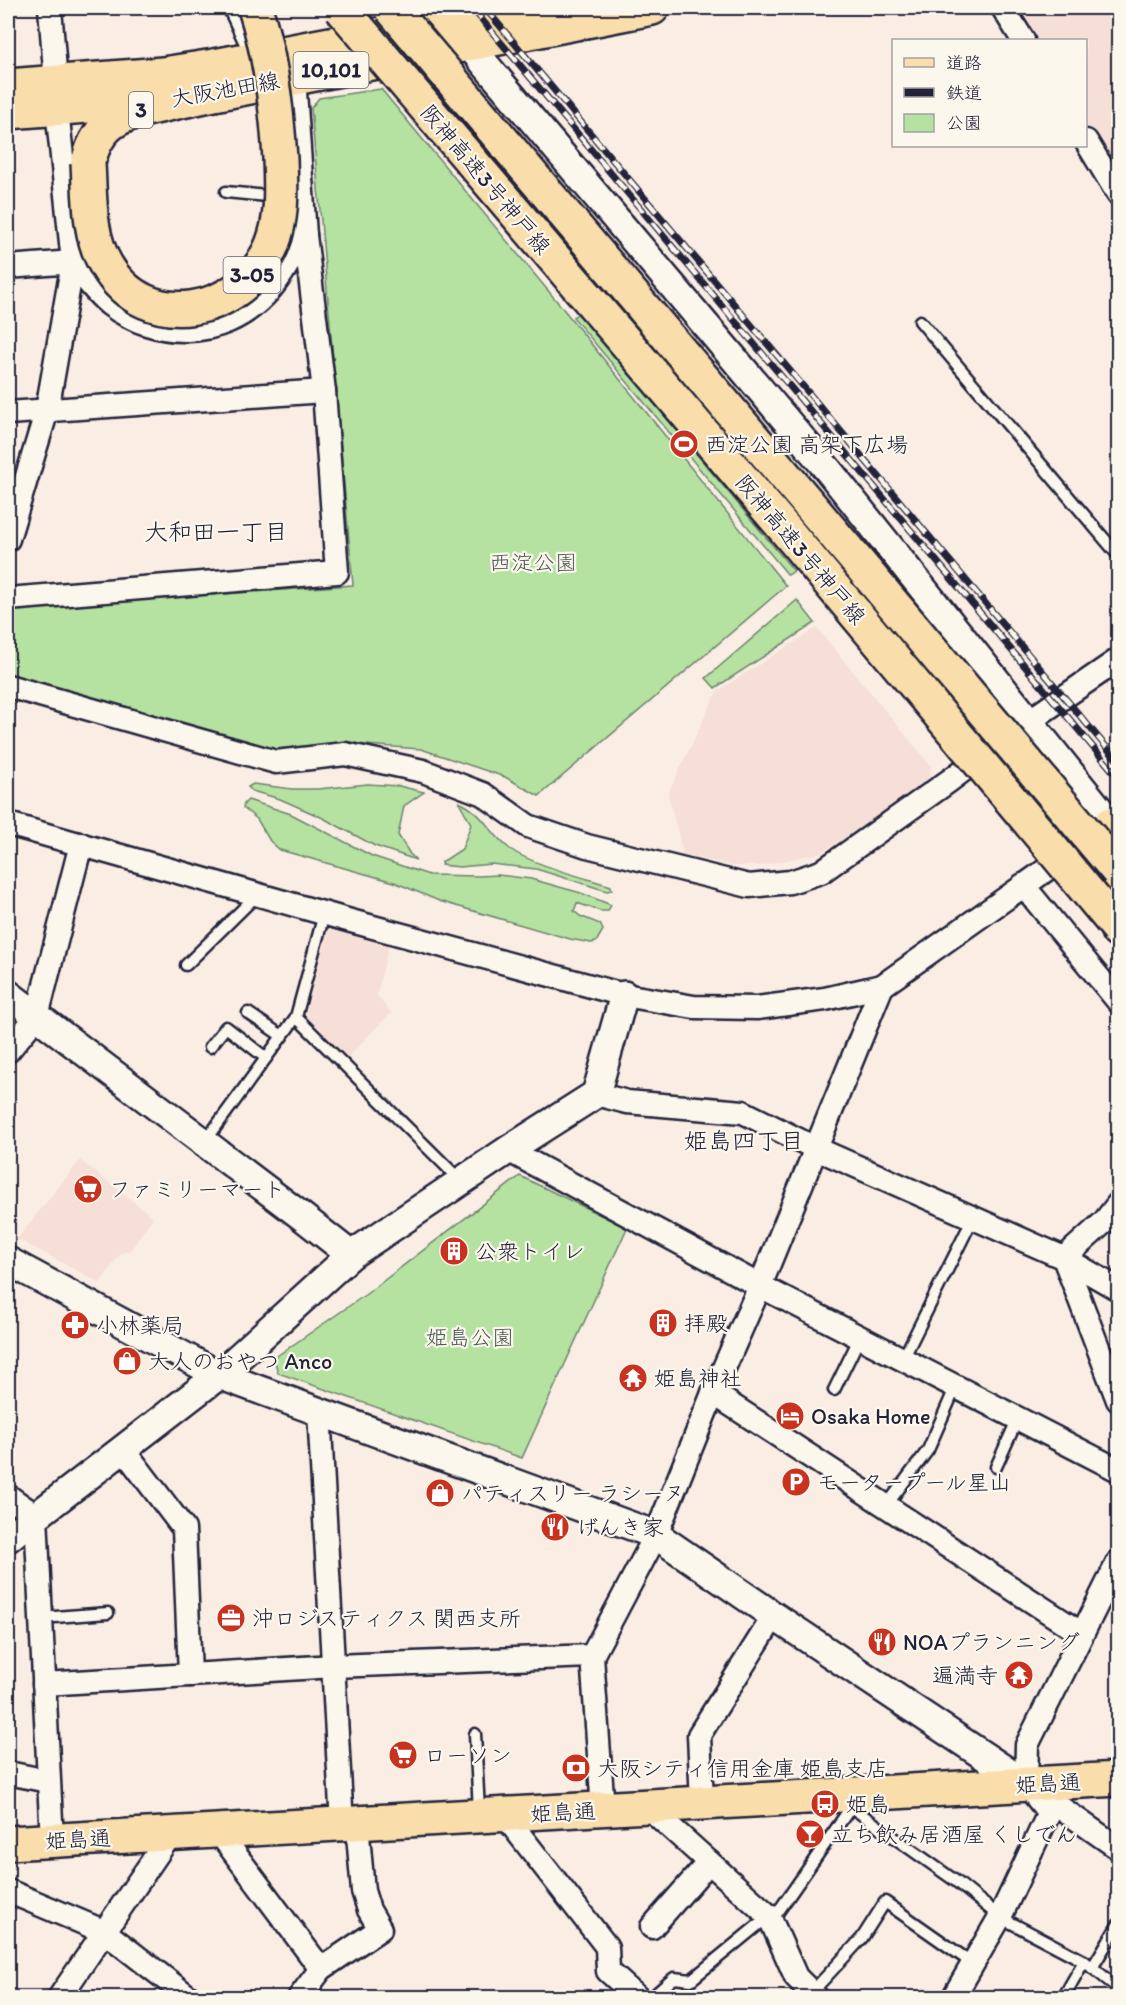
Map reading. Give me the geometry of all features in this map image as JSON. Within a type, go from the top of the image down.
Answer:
[{"type":"main road","name":"3-05","points":[[88,163],[91,215],[96,242],[105,264],[118,281],[135,295],[154,305],[194,308],[214,303],[233,293],[249,279],[263,263],[272,244],[278,224],[280,198],[278,114],[264,37],[255,8]]},
{"type":"main road","name":"阪神高速3号神戸線","points":[[341,8],[784,528],[1119,930]]},
{"type":"main road","name":"阪神高速3号神戸線","points":[[391,8],[1119,870]]},
{"type":"main road","name":"大阪池田線","points":[[8,112],[56,96],[163,74],[451,24],[519,8]]},
{"type":"main road","name":"大阪池田線","points":[[8,86],[56,96],[167,100],[219,93],[294,77],[451,24],[652,8]]},
{"type":"main road","name":"3","points":[[88,163],[92,148],[101,133],[112,122],[127,113],[219,93]]},
{"type":"main road","points":[[1112,821],[1110,898],[1119,930]]},
{"type":"main road","name":"姫島通","points":[[8,1843],[702,1803],[851,1801],[1026,1784],[1119,1779]]},
{"type":"street","points":[[8,539],[47,410],[73,262],[56,96],[50,8]]},
{"type":"street","points":[[235,8],[250,40],[255,59]]},
{"type":"street","points":[[1003,8],[1022,39]]},
{"type":"street","points":[[8,824],[324,914],[624,995],[694,1007],[757,1008],[825,999],[882,986],[1112,821],[829,471],[451,24]]},
{"type":"street","points":[[8,599],[337,572],[324,391],[305,235],[294,77]]},
{"type":"street","points":[[1087,143],[1119,194]]},
{"type":"street","points":[[73,262],[108,303],[131,318],[153,327],[177,331],[202,330],[226,323],[265,296],[305,235]]},
{"type":"street","points":[[8,267],[73,262]]},
{"type":"street","points":[[8,413],[324,391]]},
{"type":"street","points":[[8,686],[276,762],[345,754],[423,771],[483,794],[528,826],[587,846],[749,886],[790,882],[821,872],[949,781],[1034,727],[1119,660]]},
{"type":"street","points":[[8,1051],[37,1016],[81,844]]},
{"type":"street","points":[[1023,885],[1119,1001]]},
{"type":"street","points":[[603,1810],[592,1656],[657,1534],[882,986]]},
{"type":"street","points":[[8,994],[351,1255]]},
{"type":"street","points":[[8,1538],[219,1375],[351,1255],[596,1094],[624,995]]},
{"type":"street","points":[[596,1094],[627,1102],[743,1112],[816,1148],[1064,1258],[1119,1288]]},
{"type":"street","points":[[508,1150],[759,1286],[1119,1470]]},
{"type":"street","points":[[1064,1258],[1104,1222],[1119,1204]]},
{"type":"street","points":[[1064,1258],[1119,1400]]},
{"type":"street","points":[[8,1261],[219,1375],[657,1534],[774,1616],[1119,1848]]},
{"type":"street","points":[[713,1393],[1082,1634]]},
{"type":"street","points":[[298,1998],[321,1969],[380,1929],[369,1910],[363,1891],[350,1824],[334,1666],[320,1411]]},
{"type":"street","points":[[124,1450],[184,1528],[189,1675]]},
{"type":"street","points":[[8,1496],[36,1516]]},
{"type":"street","points":[[36,1516],[52,1841]]},
{"type":"street","points":[[953,1998],[1000,1917],[1049,1813],[1026,1784],[1027,1745],[1082,1634],[1116,1578]]},
{"type":"street","points":[[702,1803],[699,1735],[774,1616]]},
{"type":"street","points":[[44,1684],[334,1666],[592,1656]]},
{"type":"street","points":[[8,1773],[48,1781]]},
{"type":"street","points":[[648,1807],[770,1919],[795,1977],[811,1996]]},
{"type":"street","points":[[492,1816],[608,1947],[608,1971],[638,1998]]},
{"type":"street","points":[[218,1831],[321,1969]]},
{"type":"street","points":[[59,1998],[171,1834]]},
{"type":"street","points":[[652,1927],[708,1862]]},
{"type":"street","points":[[8,1892],[105,1932],[190,1998]]},
{"type":"lane","points":[[226,192],[280,198]]},
{"type":"lane","points":[[920,321],[1119,555]]},
{"type":"lane","points":[[186,965],[257,895]]},
{"type":"lane","points":[[204,1143],[296,1017],[324,914]]},
{"type":"lane","points":[[248,1013],[282,1036]]},
{"type":"lane","points":[[296,1017],[461,1181]]},
{"type":"lane","points":[[210,1047],[226,1027],[266,1058]]},
{"type":"lane","points":[[903,1359],[973,1218]]},
{"type":"lane","points":[[834,1390],[860,1337]]},
{"type":"lane","points":[[886,1506],[928,1450],[956,1386]]},
{"type":"lane","points":[[996,1467],[1018,1418]]},
{"type":"lane","points":[[41,1618],[108,1613]]},
{"type":"lane","points":[[475,1734],[492,1816]]},
{"type":"lane","points":[[651,1998],[674,1978],[691,1980],[770,1919],[851,1801],[1000,1917],[1088,1965],[1119,1988]]},
{"type":"lane","points":[[811,1996],[862,1938],[885,1902],[972,1963]]},
{"type":"lane","points":[[1063,1998],[1119,1925]]},
{"type":"shaded area","points":[[1012,8],[1118,8],[1118,179],[1087,128],[1087,39],[1031,39]]},
{"type":"shaded area","points":[[817,628],[931,766],[930,777],[850,835],[822,852],[761,866],[732,866],[683,854],[668,794],[717,691]]},
{"type":"shaded area","points":[[335,924],[390,940],[377,995],[391,1013],[345,1060],[311,1024],[306,1012],[329,930]]},
{"type":"shaded area","name":"ファミリーマート","points":[[80,1160],[153,1217],[130,1251],[121,1253],[100,1283],[17,1239]]},
{"type":"green space","name":"西淀公園","points":[[381,89],[560,305],[786,586],[539,796],[505,777],[421,749],[352,744],[276,749],[8,674],[8,611],[353,585],[311,108],[319,98]]},
{"type":"green space","name":"西淀公園 高架下広場","points":[[579,313],[794,571],[788,575],[573,317]]},
{"type":"green space","points":[[797,600],[815,623],[715,688],[706,678]]},
{"type":"green space","points":[[253,784],[292,789],[318,789],[368,784],[399,786],[424,792],[404,806],[398,835],[416,860],[375,846],[323,818],[280,799],[252,791],[248,787]]},
{"type":"green space","points":[[248,800],[291,814],[372,856],[429,875],[498,875],[531,879],[581,893],[611,905],[608,911],[600,911],[577,903],[574,911],[600,924],[603,930],[596,942],[570,939],[439,901],[394,882],[280,850],[270,841],[257,819],[243,808]]},
{"type":"green space","points":[[459,802],[475,812],[503,843],[520,855],[611,886],[612,890],[607,891],[536,869],[491,864],[460,867],[441,865],[462,849],[471,824]]},
{"type":"green space","name":"姫島公園","points":[[520,1176],[627,1228],[522,1458],[278,1373],[274,1358],[365,1295]]},
{"type":"railway","points":[[472,8],[1118,777]]},
{"type":"railway","points":[[485,8],[1118,761]]},
{"type":"place","name":"西淀公園 高架下広場","points":[[684,444]]},
{"type":"place","name":"ファミリーマート","points":[[88,1189]]},
{"type":"place","name":"公衆トイレ","points":[[454,1251]]},
{"type":"place","name":"拝殿","points":[[663,1323]]},
{"type":"place","name":"小林薬局","points":[[75,1325]]},
{"type":"place","name":"大人のおやつ Anco","points":[[127,1361]]},
{"type":"place","name":"姫島神社","points":[[633,1378]]},
{"type":"place","name":"Osaka Home","points":[[790,1416]]},
{"type":"place","name":"モータープール星山","points":[[796,1482]]},
{"type":"place","name":"パティスリー ラシーヌ","points":[[440,1493]]},
{"type":"place","name":"げんき家","points":[[555,1527]]},
{"type":"place","name":"沖ロジスティクス 関西支所","points":[[231,1618]]},
{"type":"place","name":"NOAプランニング","points":[[882,1642]]},
{"type":"place","name":"遍満寺","points":[[1019,1675]]},
{"type":"place","name":"ローソン","points":[[403,1755]]},
{"type":"place","name":"大阪シティ信用金庫 姫島支店","points":[[576,1768]]},
{"type":"place","name":"姫島","points":[[825,1804]]},
{"type":"place","name":"立ち飲み居酒屋 くしでん","points":[[810,1834]]},
{"type":"district","name":"大和田一丁目","points":[[216,532]]},
{"type":"district","name":"姫島四丁目","points":[[744,1141]]}]
